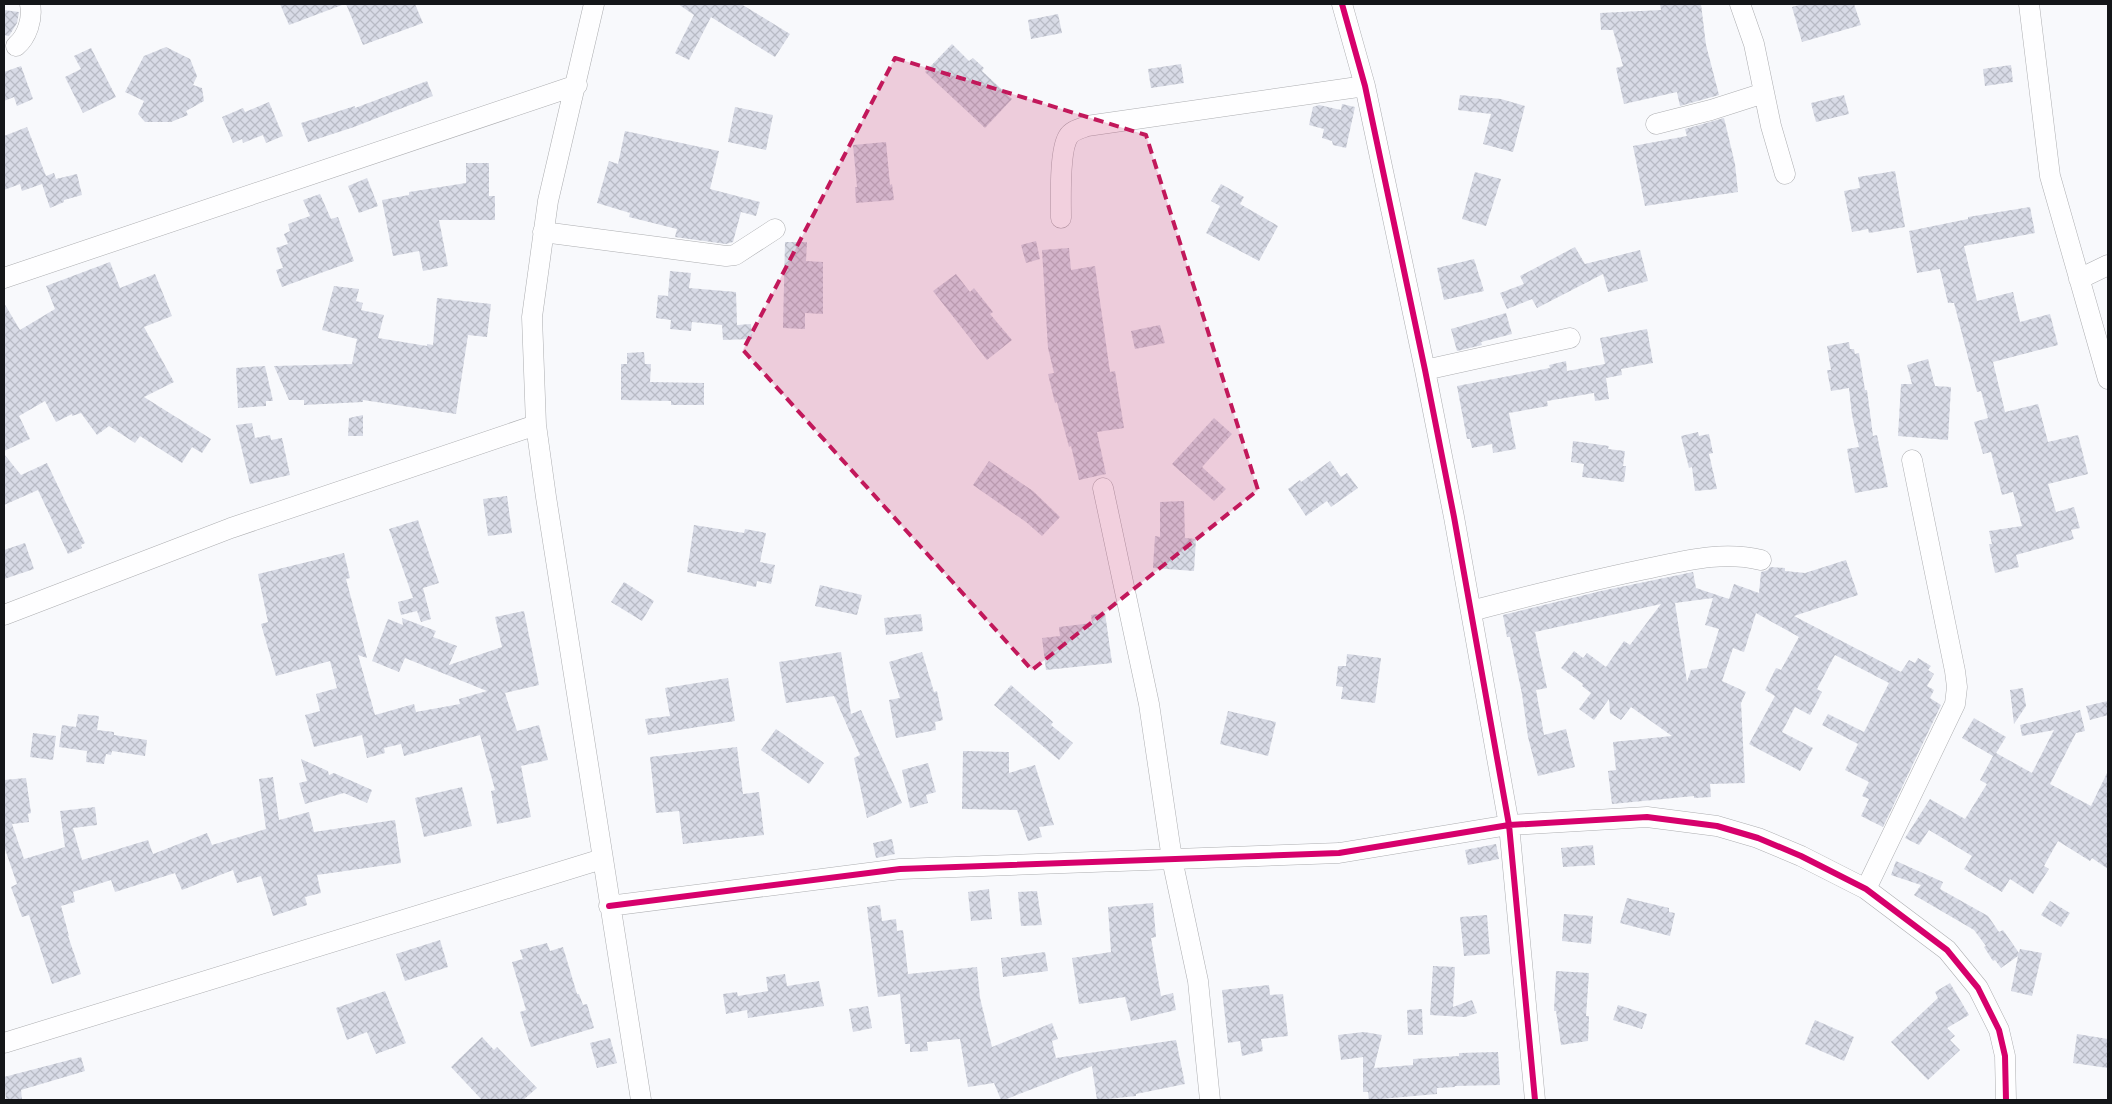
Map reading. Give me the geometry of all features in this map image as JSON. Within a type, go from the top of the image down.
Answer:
[{"type":"street","points":[[16,46],[24,39],[30,20],[30,4]]},
{"type":"street","points":[[594,4],[577,85],[548,201],[543,232],[532,317],[536,425],[609,906],[641,1100]]},
{"type":"street","points":[[1342,4],[1366,86],[1425,370],[1509,825],[1535,1100]]},
{"type":"street","points":[[1740,4],[1754,44],[1771,126],[1785,174]]},
{"type":"street","points":[[2030,4],[2050,176],[2108,379]]},
{"type":"street","points":[[4,278],[577,85]]},
{"type":"street","points":[[1061,218],[1062,164],[1067,138],[1073,130],[1087,126],[1366,86]]},
{"type":"street","points":[[1656,124],[1712,110],[1764,93]]},
{"type":"street","points":[[543,232],[726,256],[735,254],[774,229]]},
{"type":"street","points":[[2079,279],[2108,265]]},
{"type":"street","points":[[1425,370],[1570,338]]},
{"type":"street","points":[[4,615],[231,528],[536,425]]},
{"type":"street","points":[[1866,889],[1930,759],[1957,697],[1955,670],[1912,460]]},
{"type":"street","points":[[1103,488],[1148,704],[1172,859],[1198,981],[1210,1100]]},
{"type":"street","points":[[1471,611],[1573,584],[1705,558],[1744,556],[1761,560]]},
{"type":"street","points":[[609,906],[900,869],[1339,853],[1509,825],[1647,817],[1717,826],[1767,841],[1866,889],[1947,950],[1978,988],[1999,1030],[2005,1056],[2006,1100]]},
{"type":"street","points":[[4,1043],[602,859]]},
{"type":"highlighted area","points":[[895,58],[1146,135],[1258,490],[1032,670],[743,350]]},
{"type":"building","points":[[280,4],[342,4],[342,5],[289,25]]},
{"type":"building","points":[[346,4],[415,4],[423,23],[363,45]]},
{"type":"building","points":[[678,4],[741,4],[790,34],[775,57],[711,17],[689,60],[675,53],[694,15]]},
{"type":"building","points":[[1660,4],[1701,4],[1706,45],[1719,95],[1680,106],[1677,92],[1624,104],[1616,68],[1623,66],[1613,30],[1601,30],[1600,13],[1661,10]]},
{"type":"building","points":[[1803,4],[1854,4],[1861,25],[1802,42],[1792,7]]},
{"type":"building","points":[[4,10],[19,12],[17,23],[9,36],[4,35]]},
{"type":"building","points":[[1058,14],[1062,33],[1031,39],[1028,20]]},
{"type":"building","points":[[952,44],[969,61],[973,58],[984,68],[982,71],[1012,99],[985,128],[925,72]]},
{"type":"building","points":[[166,47],[190,59],[197,76],[193,85],[202,88],[204,101],[186,111],[188,115],[171,122],[145,122],[138,114],[144,101],[125,92],[144,56]]},
{"type":"building","points":[[91,48],[116,97],[83,113],[65,77],[81,69],[74,56]]},
{"type":"building","points":[[1181,64],[1184,83],[1151,88],[1148,69]]},
{"type":"building","points":[[2011,65],[2013,82],[1985,86],[1983,69]]},
{"type":"building","points":[[21,66],[33,99],[17,106],[14,97],[4,101],[4,72]]},
{"type":"building","points":[[427,81],[433,96],[354,127],[308,142],[301,123],[355,106],[355,108]]},
{"type":"building","points":[[1460,95],[1501,99],[1525,106],[1513,152],[1483,144],[1491,114],[1458,110]]},
{"type":"building","points":[[1844,95],[1849,114],[1816,122],[1811,103]]},
{"type":"building","points":[[269,102],[283,136],[266,143],[263,135],[243,143],[242,139],[233,143],[222,117],[243,108],[245,112]]},
{"type":"building","points":[[1342,104],[1355,107],[1346,148],[1333,145],[1332,141],[1322,138],[1324,129],[1309,125],[1313,107],[1319,105],[1341,110]]},
{"type":"building","points":[[735,107],[773,115],[766,150],[728,142]]},
{"type":"building","points":[[1724,118],[1735,164],[1738,192],[1645,206],[1633,146],[1687,136],[1685,129]]},
{"type":"building","points":[[27,127],[46,176],[54,173],[56,179],[77,174],[82,195],[64,200],[64,202],[50,208],[42,184],[22,191],[20,184],[4,190],[4,136]]},
{"type":"building","points":[[625,131],[719,151],[710,189],[760,202],[756,216],[741,212],[733,242],[726,244],[675,237],[677,229],[629,217],[630,213],[597,203],[609,161],[618,164]]},
{"type":"building","points":[[886,142],[890,185],[892,184],[894,200],[856,203],[855,187],[857,187],[853,145]]},
{"type":"building","points":[[466,163],[489,163],[489,196],[495,196],[495,220],[439,220],[448,266],[423,271],[419,251],[393,256],[382,200],[409,195],[409,192],[466,183]]},
{"type":"building","points":[[1895,171],[1905,227],[1869,233],[1868,229],[1852,232],[1844,191],[1860,188],[1858,177]]},
{"type":"building","points":[[1475,172],[1501,179],[1486,226],[1462,219]]},
{"type":"building","points":[[367,178],[378,206],[359,213],[348,186]]},
{"type":"building","points":[[1221,184],[1244,197],[1240,204],[1278,226],[1259,261],[1206,233],[1220,206],[1211,201]]},
{"type":"building","points":[[320,194],[331,219],[338,217],[354,261],[282,287],[276,270],[283,268],[276,248],[288,244],[284,234],[290,231],[288,224],[310,216],[303,200]]},
{"type":"building","points":[[2030,207],[2035,233],[1964,246],[1977,301],[2013,292],[2020,322],[2050,314],[2058,345],[1993,362],[2005,412],[2038,404],[2048,442],[2078,435],[2088,474],[2048,484],[2056,512],[2074,507],[2080,528],[2071,530],[2074,539],[2016,555],[2019,567],[1995,573],[1989,544],[1992,544],[1989,531],[2022,526],[2013,492],[2002,495],[1991,452],[1983,454],[1974,422],[1988,418],[1981,391],[1977,392],[1954,303],[1948,303],[1940,269],[1917,273],[1909,231],[1968,219],[1968,217]]},
{"type":"building","points":[[1036,241],[1040,259],[1026,263],[1021,245]]},
{"type":"building","points":[[785,242],[807,242],[806,261],[823,262],[823,314],[805,313],[805,329],[783,328]]},
{"type":"building","points":[[1575,247],[1585,264],[1640,250],[1648,281],[1608,292],[1603,274],[1537,308],[1532,299],[1507,309],[1500,293],[1524,284],[1520,276]]},
{"type":"building","points":[[1069,248],[1071,270],[1095,266],[1110,372],[1115,371],[1124,428],[1097,432],[1106,474],[1079,480],[1071,446],[1069,447],[1048,374],[1054,373],[1048,348],[1042,250]]},
{"type":"building","points":[[1474,259],[1484,291],[1444,300],[1437,268]]},
{"type":"building","points":[[110,262],[120,288],[155,274],[172,316],[144,327],[174,382],[144,397],[211,439],[202,453],[192,447],[182,463],[140,436],[135,443],[109,426],[97,435],[81,413],[72,416],[72,414],[56,422],[45,401],[19,416],[30,439],[4,451],[4,303],[20,330],[55,309],[46,286]]},
{"type":"building","points":[[670,271],[691,273],[689,288],[736,292],[737,325],[751,324],[752,339],[723,340],[722,325],[692,322],[691,331],[670,329],[671,320],[656,318],[658,295],[668,296]]},
{"type":"building","points":[[956,274],[970,292],[974,288],[993,312],[990,314],[1012,340],[987,360],[933,291]]},
{"type":"building","points":[[334,286],[359,289],[356,301],[363,303],[361,310],[384,315],[378,338],[427,346],[427,344],[433,345],[437,298],[491,304],[487,337],[468,335],[456,414],[363,400],[363,402],[304,405],[304,400],[289,400],[274,366],[352,364],[357,339],[322,330]]},
{"type":"building","points":[[1506,313],[1512,334],[1481,342],[1482,345],[1457,351],[1451,329]]},
{"type":"building","points":[[1160,325],[1165,343],[1135,349],[1131,331]]},
{"type":"building","points":[[1647,329],[1653,363],[1621,369],[1622,375],[1606,378],[1609,399],[1595,401],[1594,393],[1547,401],[1548,406],[1509,413],[1516,449],[1493,453],[1492,444],[1472,448],[1470,439],[1467,439],[1457,386],[1550,368],[1549,365],[1566,361],[1567,371],[1605,364],[1600,338]]},
{"type":"building","points":[[1849,342],[1850,349],[1854,349],[1855,354],[1859,353],[1865,390],[1867,390],[1873,436],[1877,435],[1888,487],[1855,493],[1847,449],[1859,447],[1852,415],[1849,388],[1831,391],[1827,370],[1831,370],[1827,346]]},
{"type":"building","points":[[644,352],[645,364],[651,364],[650,382],[704,383],[704,405],[671,405],[671,401],[621,400],[621,364],[627,364],[627,353]]},
{"type":"building","points":[[1928,359],[1935,386],[1951,387],[1948,440],[1898,436],[1901,384],[1912,384],[1907,365]]},
{"type":"building","points":[[265,366],[273,401],[266,401],[266,406],[238,408],[236,368]]},
{"type":"building","points":[[363,415],[363,436],[348,436],[349,418]]},
{"type":"building","points":[[1214,418],[1232,434],[1202,467],[1226,489],[1214,501],[1172,464]]},
{"type":"building","points":[[252,423],[255,438],[270,435],[271,440],[282,438],[290,475],[250,484],[236,425]]},
{"type":"building","points":[[1698,432],[1699,436],[1709,434],[1713,453],[1709,454],[1717,489],[1695,491],[1692,467],[1689,468],[1681,436]]},
{"type":"building","points":[[1573,441],[1609,446],[1608,449],[1625,451],[1623,466],[1626,466],[1624,482],[1582,477],[1584,464],[1571,462]]},
{"type":"building","points":[[4,454],[21,475],[47,463],[85,543],[81,545],[82,548],[68,554],[38,490],[4,505]]},
{"type":"building","points":[[989,461],[1033,491],[1060,517],[1042,536],[1026,522],[973,485]]},
{"type":"building","points":[[1330,461],[1341,477],[1347,473],[1358,488],[1331,507],[1327,501],[1306,516],[1288,489]]},
{"type":"building","points":[[507,496],[512,533],[488,536],[483,499]]},
{"type":"building","points":[[1184,501],[1185,538],[1196,539],[1194,571],[1153,568],[1155,536],[1160,537],[1160,502]]},
{"type":"building","points":[[418,520],[439,583],[423,588],[431,619],[421,622],[417,611],[401,615],[398,602],[413,598],[389,529]]},
{"type":"building","points":[[694,525],[744,533],[745,529],[766,533],[760,562],[775,565],[771,584],[757,581],[756,587],[687,572]]},
{"type":"building","points":[[25,543],[34,569],[4,579],[4,550]]},
{"type":"building","points":[[344,553],[350,578],[346,579],[367,658],[358,655],[375,715],[414,704],[416,712],[460,704],[459,699],[487,691],[405,658],[399,672],[372,661],[388,619],[403,625],[402,618],[436,631],[433,637],[457,646],[449,665],[502,647],[495,617],[524,611],[539,685],[505,693],[517,731],[539,725],[548,760],[521,766],[531,817],[497,824],[491,791],[495,790],[480,735],[404,756],[401,744],[384,748],[385,753],[367,758],[362,735],[314,747],[305,715],[320,711],[316,694],[337,688],[330,661],[276,676],[261,624],[268,622],[258,574]]},
{"type":"building","points":[[1846,560],[1858,595],[1794,616],[1901,672],[1909,660],[1915,663],[1918,658],[1931,666],[1928,670],[1934,674],[1927,686],[1934,690],[1930,698],[1941,705],[1883,827],[1861,816],[1869,799],[1862,796],[1869,782],[1845,770],[1858,744],[1822,725],[1828,714],[1864,732],[1889,683],[1835,655],[1817,689],[1822,692],[1810,715],[1795,707],[1782,732],[1813,748],[1800,771],[1749,744],[1775,696],[1765,690],[1776,668],[1781,670],[1799,637],[1756,613],[1744,652],[1733,648],[1722,681],[1746,692],[1741,703],[1745,783],[1710,784],[1711,797],[1694,798],[1694,796],[1612,804],[1608,771],[1616,770],[1613,742],[1672,736],[1631,707],[1621,720],[1610,713],[1609,699],[1594,720],[1579,709],[1591,693],[1582,686],[1583,684],[1561,668],[1574,651],[1583,658],[1587,653],[1606,667],[1624,641],[1630,645],[1661,604],[1535,632],[1547,688],[1536,690],[1544,735],[1566,729],[1575,767],[1538,776],[1528,737],[1522,694],[1510,637],[1507,637],[1503,615],[1601,591],[1693,572],[1696,588],[1729,599],[1734,584],[1759,593],[1761,572],[1768,570],[1770,567],[1785,568],[1785,571],[1805,573]],"holes":[[[1713,598],[1705,625],[1719,629],[1707,668],[1691,670],[1687,682],[1675,603]]]},
{"type":"building","points":[[624,582],[654,601],[642,621],[611,602]]},
{"type":"building","points":[[820,585],[862,595],[857,615],[815,606]]},
{"type":"building","points":[[1105,613],[1112,663],[1046,670],[1042,638],[1060,636],[1059,627],[1092,623],[1091,615]]},
{"type":"building","points":[[921,614],[923,631],[886,635],[884,618]]},
{"type":"building","points":[[841,652],[851,714],[861,710],[902,803],[867,818],[854,758],[860,755],[834,696],[786,703],[779,662]]},
{"type":"building","points":[[922,652],[934,692],[937,691],[943,720],[935,722],[936,730],[896,738],[889,700],[900,698],[889,662]]},
{"type":"building","points":[[1347,654],[1381,658],[1375,703],[1341,699],[1343,687],[1336,686],[1338,666],[1346,666]]},
{"type":"building","points":[[728,678],[735,721],[648,735],[645,719],[670,716],[665,688]]},
{"type":"building","points":[[1011,685],[1053,722],[1051,725],[1073,743],[1059,760],[994,705]]},
{"type":"building","points":[[2023,688],[2026,706],[2014,724],[2010,690]]},
{"type":"building","points":[[2108,701],[2108,715],[2090,720],[2086,706]]},
{"type":"building","points":[[2080,710],[2085,731],[2076,733],[2050,784],[2091,806],[2108,771],[2108,869],[2092,858],[2090,861],[2058,841],[2044,866],[2049,869],[2033,894],[2010,879],[2002,892],[1964,869],[1972,856],[1929,830],[1919,845],[1905,838],[1930,799],[1965,819],[1987,784],[1980,780],[1993,756],[1962,738],[1974,718],[2006,737],[1996,753],[2032,773],[2054,730],[2022,736],[2020,725]]},
{"type":"building","points":[[1228,711],[1276,722],[1268,756],[1220,744]]},
{"type":"building","points":[[78,714],[99,716],[97,730],[114,732],[114,735],[147,740],[145,756],[112,751],[111,755],[106,754],[104,764],[86,762],[87,751],[59,747],[62,725],[76,727]]},
{"type":"building","points":[[776,729],[824,763],[809,784],[761,750]]},
{"type":"building","points":[[33,733],[56,736],[53,760],[30,757]]},
{"type":"building","points":[[737,747],[743,794],[759,792],[764,835],[683,844],[679,811],[656,813],[650,757]]},
{"type":"building","points":[[963,751],[1009,752],[1009,773],[1035,765],[1054,825],[1039,827],[1042,837],[1028,841],[1017,810],[962,809]]},
{"type":"building","points":[[301,759],[328,771],[329,775],[334,773],[372,790],[367,803],[344,793],[305,804],[299,783],[307,781]]},
{"type":"building","points":[[928,763],[936,792],[926,795],[928,803],[910,808],[902,770]]},
{"type":"building","points":[[273,777],[279,820],[309,812],[314,832],[395,820],[401,863],[317,875],[321,893],[305,897],[307,905],[273,916],[261,876],[237,883],[233,870],[182,890],[175,873],[115,892],[111,880],[73,892],[75,902],[61,906],[68,936],[81,974],[52,984],[29,915],[22,917],[11,887],[17,884],[4,846],[4,780],[26,778],[31,813],[28,814],[29,822],[12,824],[24,859],[65,847],[60,811],[95,807],[97,825],[73,828],[82,860],[148,840],[153,854],[207,833],[212,845],[266,829],[259,779]]},
{"type":"building","points":[[462,787],[472,826],[424,837],[415,798]]},
{"type":"building","points":[[892,839],[895,854],[876,858],[873,843]]},
{"type":"building","points":[[1496,844],[1499,859],[1468,865],[1465,850]]},
{"type":"building","points":[[1593,845],[1595,865],[1563,867],[1561,848]]},
{"type":"building","points":[[1896,861],[1943,882],[1940,889],[1988,916],[1999,932],[2003,930],[2019,953],[2020,949],[2042,953],[2032,996],[2011,991],[2018,956],[2001,968],[1995,960],[1993,961],[1984,947],[1986,946],[1974,930],[1914,895],[1921,885],[1891,875]]},
{"type":"building","points":[[989,889],[992,919],[971,921],[968,892]]},
{"type":"building","points":[[1037,891],[1042,925],[1021,926],[1018,892]]},
{"type":"building","points":[[1627,898],[1669,908],[1669,912],[1675,913],[1670,936],[1620,923]]},
{"type":"building","points":[[2050,901],[2070,913],[2061,927],[2041,915]]},
{"type":"building","points":[[1153,903],[1156,937],[1151,938],[1161,996],[1173,993],[1176,1010],[1131,1021],[1125,997],[1079,1004],[1072,958],[1111,952],[1108,907]]},
{"type":"building","points":[[880,905],[882,921],[896,919],[897,931],[903,930],[908,974],[977,967],[980,998],[992,1047],[1052,1023],[1058,1039],[1052,1041],[1056,1058],[1176,1040],[1185,1084],[1136,1094],[1136,1096],[1097,1100],[1092,1066],[1004,1100],[1001,1100],[994,1083],[968,1087],[960,1039],[927,1042],[928,1051],[910,1052],[910,1044],[905,1044],[900,994],[878,997],[867,907]]},
{"type":"building","points":[[1564,914],[1593,916],[1591,944],[1562,941]]},
{"type":"building","points":[[1487,915],[1490,954],[1464,956],[1460,917]]},
{"type":"building","points":[[440,940],[448,967],[405,981],[396,954]]},
{"type":"building","points":[[547,943],[550,951],[563,947],[577,994],[579,994],[583,1005],[587,1004],[594,1028],[531,1047],[520,1012],[526,1010],[512,962],[523,959],[520,950]]},
{"type":"building","points":[[1045,952],[1048,971],[1003,977],[1001,958]]},
{"type":"building","points":[[1433,966],[1455,967],[1453,1007],[1472,1000],[1477,1013],[1465,1017],[1430,1015]]},
{"type":"building","points":[[1556,971],[1589,973],[1586,1016],[1589,1016],[1588,1041],[1561,1045],[1556,1011],[1554,1011]]},
{"type":"building","points":[[785,974],[787,986],[819,981],[824,1006],[748,1018],[747,1010],[726,1014],[723,994],[737,992],[738,996],[768,991],[766,977]]},
{"type":"building","points":[[1950,983],[1969,1015],[1947,1028],[1955,1036],[1950,1040],[1960,1050],[1928,1080],[1891,1042],[1938,998],[1935,992]]},
{"type":"building","points":[[1269,985],[1270,995],[1283,994],[1288,1036],[1261,1039],[1263,1051],[1242,1056],[1240,1041],[1228,1043],[1222,990]]},
{"type":"building","points":[[385,991],[406,1043],[376,1054],[367,1032],[347,1040],[336,1008]]},
{"type":"building","points":[[1618,1005],[1647,1014],[1642,1029],[1613,1020]]},
{"type":"building","points":[[868,1006],[872,1028],[853,1032],[849,1009]]},
{"type":"building","points":[[1422,1009],[1423,1035],[1408,1035],[1407,1010]]},
{"type":"building","points":[[1815,1020],[1854,1037],[1844,1061],[1805,1044]]},
{"type":"building","points":[[1364,1032],[1382,1035],[1374,1068],[1413,1065],[1413,1059],[1459,1056],[1459,1053],[1498,1052],[1500,1085],[1437,1088],[1437,1094],[1369,1100],[1368,1092],[1363,1092],[1363,1057],[1341,1060],[1338,1035]]},
{"type":"building","points":[[2077,1034],[2108,1039],[2108,1068],[2073,1063]]},
{"type":"building","points":[[482,1037],[494,1050],[497,1047],[537,1088],[523,1100],[482,1100],[451,1067]]},
{"type":"building","points":[[610,1038],[617,1063],[597,1068],[590,1043]]},
{"type":"building","points":[[81,1057],[85,1071],[21,1090],[22,1100],[6,1100],[4,1077]]},
{"type":"cycle path","points":[[1342,4],[1365,86],[1425,370],[1454,517],[1509,825],[1535,1100]]},
{"type":"cycle path","points":[[609,906],[900,869],[1339,853],[1509,825],[1647,817],[1717,826],[1758,838],[1801,856],[1866,889],[1947,950],[1978,988],[1999,1030],[2005,1056],[2006,1100]]}]
